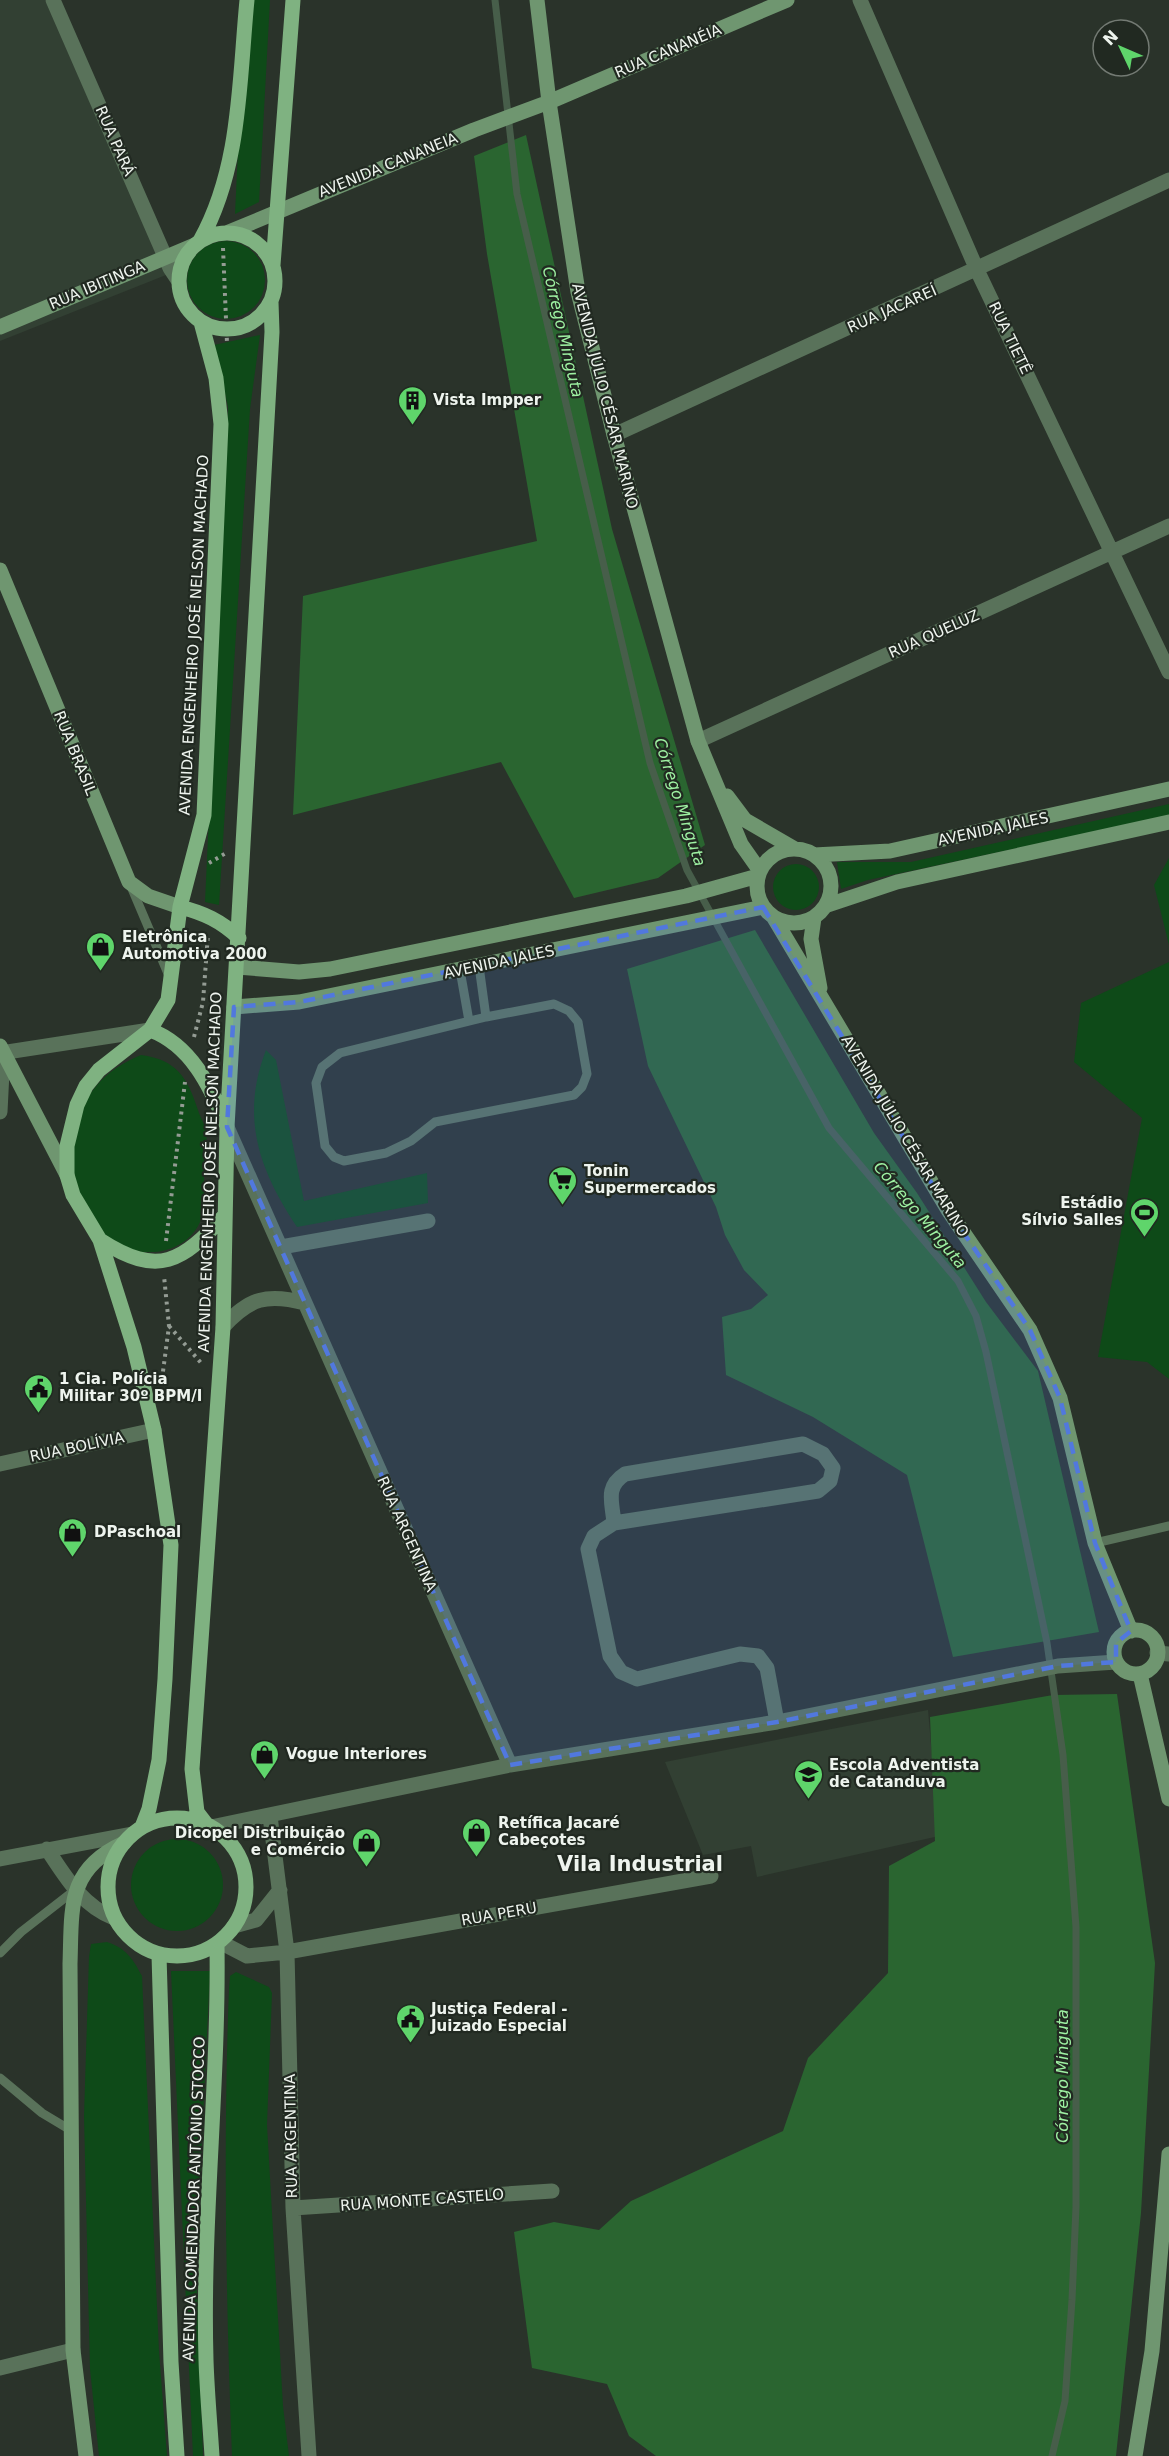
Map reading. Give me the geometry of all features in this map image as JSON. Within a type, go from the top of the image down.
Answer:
[{"type":"main road","points":[[247,0],[228,172],[220,200],[197,243],[180,267],[178,280],[184,304],[201,322],[227,330],[253,322],[271,302]]},
{"type":"main road","points":[[282,0],[291,27]]},
{"type":"main road","points":[[273,265],[293,0]]},
{"type":"main road","points":[[197,243],[226,233],[243,235],[256,242],[267,252],[273,265]]},
{"type":"main road","name":"AVENIDA ENGENHEIRO JOSÉ NELSON MACHADO","points":[[209,1826],[197,1812],[192,1768],[220,1385],[227,1127],[272,332],[271,302],[276,278],[273,265]]},
{"type":"main road","name":"AVENIDA ENGENHEIRO JOSÉ NELSON MACHADO","points":[[133,1835],[149,1809],[159,1760],[171,1545],[154,1430],[134,1347],[100,1240],[84,1217],[67,1175],[67,1146],[72,1122],[86,1086],[99,1070],[150,1030],[168,1000],[180,907],[204,815],[221,424],[216,378],[201,322]]},
{"type":"main road","points":[[180,907],[209,915],[224,924],[239,938]]},
{"type":"main road","points":[[150,1030],[164,1035],[189,1057],[212,1092],[227,1127]]},
{"type":"main road","points":[[100,1240],[137,1259],[163,1261],[192,1249],[225,1215]]},
{"type":"main road","points":[[171,1818],[192,1820],[209,1826],[234,1849],[244,1871],[246,1895],[234,1926],[218,1943],[196,1954],[177,1957],[159,1955],[128,1938],[114,1918],[107,1890],[109,1873],[133,1835],[171,1818]]},
{"type":"main road","name":"AVENIDA COMENDADOR ANTÔNIO STOCCO","points":[[212,2456],[206,2360],[209,2174],[216,2065],[218,1943]]},
{"type":"main road","name":"AVENIDA COMENDADOR ANTÔNIO STOCCO","points":[[159,1955],[170,2350],[177,2456]]},
{"type":"street","name":"RUA PARÁ","points":[[53,0],[165,256],[178,280]]},
{"type":"street","name":"AVENIDA JÚLIO CÉSAR MARINO","points":[[537,0],[549,102],[578,292],[614,435],[698,741],[741,844],[759,873]]},
{"type":"street","name":"RUA CANANÉIA","points":[[549,102],[787,0]]},
{"type":"street","name":"RUA TIETÊ","points":[[860,0],[977,270],[1169,672]]},
{"type":"street","name":"AVENIDA CANANEIA","points":[[226,233],[474,130],[549,102]]},
{"type":"street","name":"RUA JACAREÍ","points":[[614,435],[1169,180]]},
{"type":"street","name":"RUA IBITINGA","points":[[0,327],[197,243]]},
{"type":"street","name":"RUA QUELUZ","points":[[698,741],[1169,526]]},
{"type":"street","name":"RUA BRASIL","points":[[0,570],[129,882]]},
{"type":"street","name":"AVENIDA JÚLIO CÉSAR MARINO","points":[[716,783],[746,820],[795,849]]},
{"type":"street","name":"AVENIDA JALES","points":[[814,855],[890,851],[1169,789]]},
{"type":"street","name":"AVENIDA JALES","points":[[825,906],[897,882],[1169,822]]},
{"type":"street","points":[[795,849],[814,855],[823,863],[831,884],[825,906],[814,918],[794,924],[769,913],[758,898],[759,873],[764,863],[778,852],[795,849]]},
{"type":"street","name":"AVENIDA JALES","points":[[237,968],[299,972],[330,969],[686,896],[759,873]]},
{"type":"street","points":[[129,882],[148,896],[180,907]]},
{"type":"street","name":"AVENIDA JÚLIO CÉSAR MARINO","points":[[769,913],[824,1005],[873,1080],[948,1210],[1030,1330],[1060,1398],[1095,1543],[1131,1631]]},
{"type":"street","name":"AVENIDA JALES","points":[[234,1007],[299,1002],[718,916],[769,913]]},
{"type":"street","name":"AVENIDA JÚLIO CÉSAR MARINO","points":[[814,918],[811,939],[824,1005]]},
{"type":"street","points":[[1,1050],[150,1030]]},
{"type":"street","points":[[0,1113],[1,1050]]},
{"type":"street","points":[[1,1050],[67,1175]]},
{"type":"street","name":"RUA ARGENTINA","points":[[227,1127],[510,1765]]},
{"type":"street","points":[[281,1247],[428,1221]]},
{"type":"street","points":[[223,1328],[238,1310],[259,1299],[283,1297],[305,1303]]},
{"type":"street","name":"RUA BOLÍVIA","points":[[0,1464],[154,1430]]},
{"type":"street","points":[[614,1523],[611,1491],[614,1481],[625,1474],[803,1444],[823,1455],[833,1468],[830,1481],[818,1491],[614,1523],[594,1536],[588,1550],[610,1656],[621,1672],[637,1679],[740,1654],[758,1656],[767,1668],[777,1722]]},
{"type":"street","points":[[1131,1631],[1141,1631],[1150,1635],[1163,1653],[1149,1670],[1140,1674],[1130,1674],[1121,1670],[1113,1652],[1122,1635],[1131,1631]]},
{"type":"street","points":[[209,1826],[270,1816],[510,1765],[777,1722],[1058,1666],[1116,1662]]},
{"type":"street","points":[[1140,1674],[1169,1799]]},
{"type":"street","name":"RUA ARGENTINA","points":[[270,1816],[287,1952],[293,2208],[309,2456]]},
{"type":"street","points":[[0,1859],[133,1835]]},
{"type":"street","points":[[86,2456],[73,2350],[70,1964],[72,1902],[75,1890],[98,1856],[133,1835]]},
{"type":"street","points":[[47,1849],[75,1890],[99,1912],[114,1918]]},
{"type":"street","name":"RUA PERU","points":[[218,1943],[246,1956],[287,1952],[711,1876]]},
{"type":"street","points":[[234,1926],[256,1920],[280,1890]]},
{"type":"street","points":[[1135,2456],[1152,2351],[1169,2154]]},
{"type":"street","name":"RUA MONTE CASTELO","points":[[293,2208],[552,2191]]},
{"type":"street","points":[[0,2368],[73,2350]]},
{"type":"lane","points":[[129,882],[171,980]]},
{"type":"lane","points":[[479,966],[486,1017]]},
{"type":"lane","points":[[460,970],[469,1021]]},
{"type":"lane","points":[[554,1004],[569,1011],[578,1022],[587,1074],[582,1087],[573,1095],[435,1122],[411,1141],[386,1153],[344,1161],[334,1157],[325,1146],[316,1083],[322,1067],[340,1053],[486,1017],[554,1004]]},
{"type":"lane","points":[[1095,1543],[1169,1526]]},
{"type":"lane","points":[[0,1953],[21,1932],[75,1890]]},
{"type":"lane","points":[[0,2078],[42,2113],[72,2131]]},
{"type":"path","points":[[226,233],[224,303],[227,330]]},
{"type":"path","points":[[209,915],[203,1002],[189,1057],[163,1261],[169,1326],[220,1385]]},
{"type":"highlighted area","points":[[763,907],[948,1210],[1030,1330],[1060,1398],[1095,1543],[1131,1631],[1116,1643],[1116,1662],[1058,1666],[777,1722],[510,1765],[227,1127],[234,1007],[299,1002]]},
{"type":"shaded area","points":[[0,0],[45,0],[166,275],[0,341]]},
{"type":"shaded area","name":"Escola Adventista de Catanduva","points":[[928,1710],[939,1836],[757,1877],[751,1846],[703,1855],[665,1762]]},
{"type":"green space","points":[[245,0],[270,0],[259,202],[235,214]]},
{"type":"green space","points":[[526,135],[612,529],[705,845],[658,878],[574,898],[501,762],[293,815],[303,596],[537,541],[487,254],[474,156]]},
{"type":"green space","points":[[226,241],[241,244],[258,258],[265,280],[262,295],[248,312],[226,319],[211,316],[194,302],[187,280],[190,265],[204,248]]},
{"type":"green space","points":[[260,335],[250,409],[219,905],[205,902],[228,407],[214,345]]},
{"type":"green space","points":[[1169,804],[1169,816],[868,880],[841,889],[837,862],[911,862]]},
{"type":"green space","points":[[1169,858],[1169,945],[1154,885]]},
{"type":"green space","points":[[796,864],[812,871],[819,887],[812,903],[796,910],[780,903],[773,887],[780,871]]},
{"type":"green space","points":[[755,930],[874,1133],[917,1193],[986,1302],[1038,1371],[1099,1632],[953,1657],[907,1475],[813,1417],[726,1375],[722,1317],[751,1309],[768,1295],[744,1270],[725,1235],[716,1207],[648,1066],[627,969]]},
{"type":"green space","name":"Estádio Sílvio Salles","points":[[1169,962],[1169,1379],[1147,1362],[1098,1357],[1142,1118],[1074,1062],[1081,1003]]},
{"type":"green space","points":[[266,1050],[276,1060],[304,1201],[427,1173],[428,1203],[297,1227],[272,1185],[264,1164],[254,1120],[258,1075]]},
{"type":"green space","points":[[141,1055],[164,1061],[185,1079],[205,1126],[207,1142],[203,1213],[197,1228],[188,1239],[175,1247],[146,1252],[116,1245],[101,1234],[82,1203],[73,1169],[75,1132],[87,1099],[107,1075]]},
{"type":"green space","points":[[1117,1694],[1155,1963],[1141,2213],[1116,2456],[656,2456],[629,2436],[607,2384],[532,2368],[514,2232],[554,2222],[599,2230],[631,2201],[783,2131],[808,2058],[888,1973],[889,1866],[935,1841],[930,1717],[1053,1695]]},
{"type":"green space","points":[[168,1839],[186,1839],[203,1846],[216,1859],[223,1876],[223,1894],[216,1911],[203,1924],[186,1931],[168,1931],[151,1924],[138,1911],[131,1894],[131,1876],[138,1859],[151,1846]]},
{"type":"green space","points":[[107,1942],[119,1947],[128,1955],[142,1976],[159,2351],[167,2456],[99,2456],[90,2369],[84,2116],[89,1957],[91,1944]]},
{"type":"green space","points":[[171,1971],[210,1971],[196,2263],[203,2456],[193,2456]]},
{"type":"green space","points":[[236,1972],[269,1987],[272,1993],[267,2125],[283,2406],[289,2456],[232,2456],[227,2281],[226,2106],[229,1989],[230,1976]]},
{"type":"waterway","name":"Córrego Minguta","points":[[495,0],[517,194],[650,763],[687,870],[829,1128],[958,1281],[976,1316],[986,1352],[1047,1643],[1063,1755],[1076,1927],[1076,2207],[1072,2300],[1065,2401],[1052,2456]]},
{"type":"place","name":"Vista Impper","points":[[412,426]]},
{"type":"place","name":"Eletrônica Automotiva 2000","points":[[101,972]]},
{"type":"place","name":"Tonin Supermercados","points":[[563,1206]]},
{"type":"place","name":"Estádio Sílvio Salles","points":[[1144,1238]]},
{"type":"place","name":"1 Cia. Polícia Militar 30º BPM/I","points":[[38,1414]]},
{"type":"place","name":"DPaschoal","points":[[73,1558]]},
{"type":"place","name":"Vogue Interiores","points":[[265,1780]]},
{"type":"place","name":"Escola Adventista de Catanduva","points":[[808,1800]]},
{"type":"place","name":"Retífica Jacaré Cabeçotes","points":[[477,1858]]},
{"type":"place","name":"Dicopel Distribuição e Comércio","points":[[366,1868]]},
{"type":"place","name":"Justiça Federal - Juizado Especial","points":[[410,2044]]},
{"type":"district","name":"Vila Industrial","points":[[640,1864]]}]
